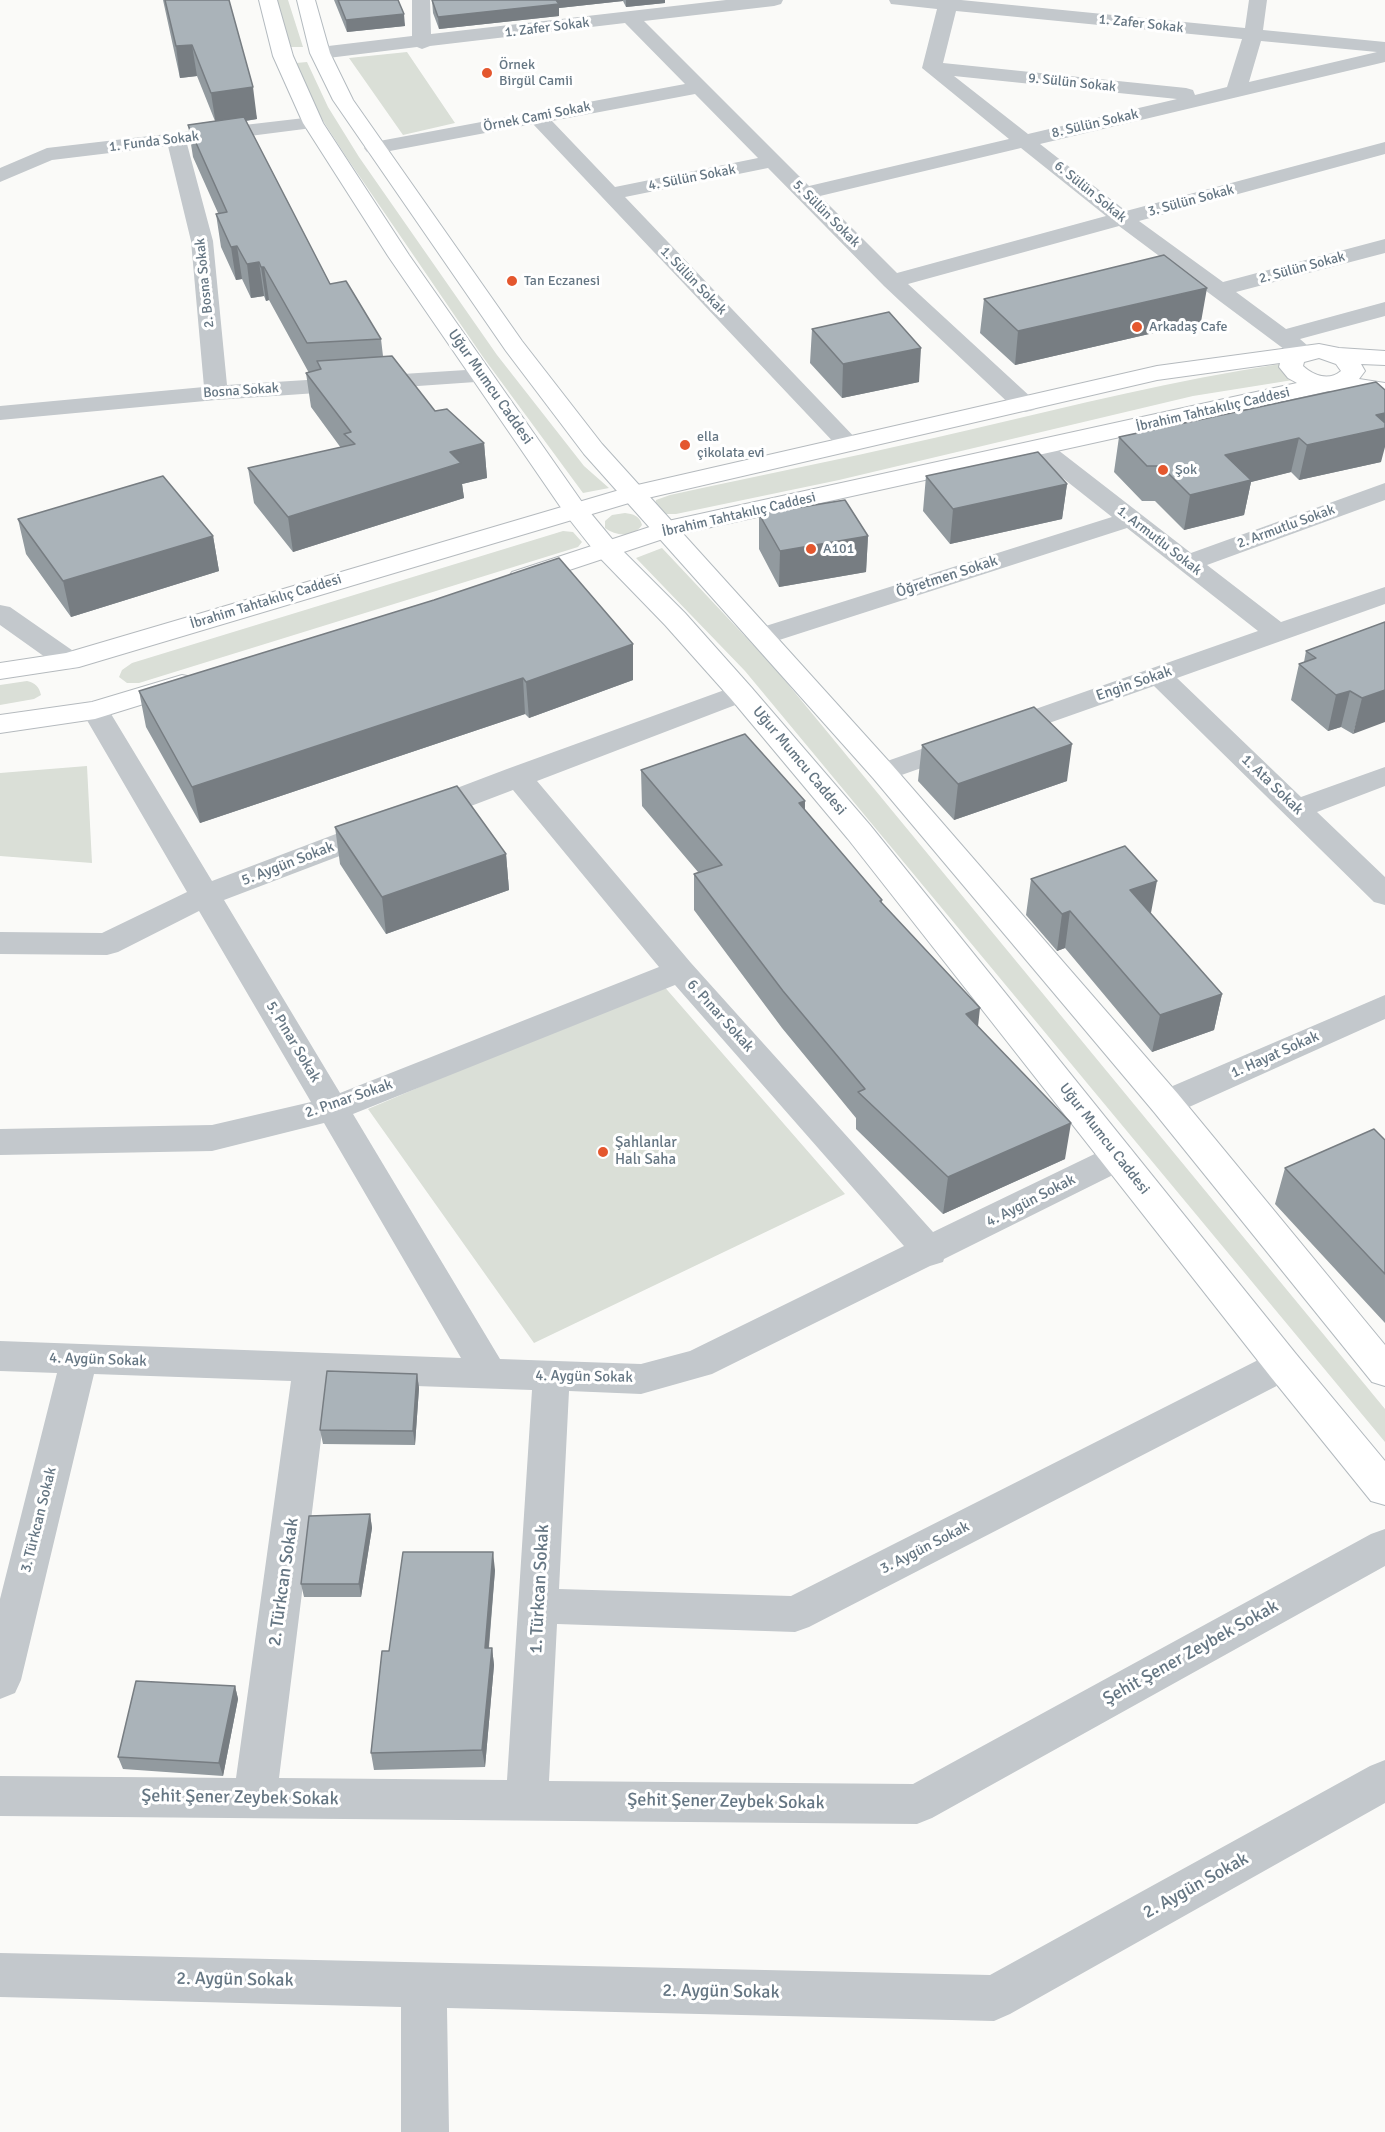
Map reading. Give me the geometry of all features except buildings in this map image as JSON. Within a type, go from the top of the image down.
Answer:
[{"type":"main road","name":"Uğur Mumcu Caddesi","points":[[268,0],[283,56],[313,123],[399,256],[575,510],[608,551],[675,619],[741,693],[859,832],[1283,1365],[1385,1489]]},
{"type":"main road","points":[[306,0],[320,53],[343,100],[374,148],[514,346],[593,449],[668,529],[883,772],[1166,1103],[1385,1371]]},
{"type":"main road","points":[[283,56],[320,53]]},
{"type":"main road","name":"İbrahim Tahtakılıç Caddesi","points":[[0,724],[82,685],[575,510],[633,494],[1156,373],[1319,351],[1336,355]]},
{"type":"main road","points":[[1304,353],[1293,358],[1291,367],[1293,371],[1313,381],[1331,383],[1346,379],[1353,371],[1349,362],[1336,355]]},
{"type":"main road","points":[[1336,355],[1385,358]]},
{"type":"main road","name":"İbrahim Tahtakılıç Caddesi","points":[[494,586],[608,551],[668,529],[1331,383],[1385,390]]},
{"type":"main road","name":"İbrahim Tahtakılıç Caddesi","points":[[0,671],[82,685],[209,674]]},
{"type":"street","points":[[421,0],[422,43]]},
{"type":"street","points":[[597,22],[600,0]]},
{"type":"street","name":"1. Zafer Sokak","points":[[320,53],[422,43],[774,0]]},
{"type":"street","name":"1. Zafer Sokak","points":[[898,0],[950,2],[1253,36],[1385,48]]},
{"type":"street","points":[[1236,91],[1253,36],[1258,0]]},
{"type":"street","points":[[932,68],[950,2]]},
{"type":"street","name":"5. Sülün Sokak","points":[[631,18],[892,281],[1025,405]]},
{"type":"street","name":"8. Sülün Sokak","points":[[805,193],[1385,56]]},
{"type":"street","name":"9. Sülün Sokak","points":[[932,68],[1212,97]]},
{"type":"street","name":"6. Sülün Sokak","points":[[932,68],[1123,219],[1304,353]]},
{"type":"street","name":"Örnek Cami Sokak","points":[[374,148],[699,87]]},
{"type":"street","name":"1. Sülün Sokak","points":[[537,117],[849,444]]},
{"type":"street","name":"1. Funda Sokak","points":[[0,176],[47,154],[313,123]]},
{"type":"street","name":"2. Bosna Sokak","points":[[176,139],[202,241],[216,393]]},
{"type":"street","name":"3. Sülün Sokak","points":[[892,281],[1385,148]]},
{"type":"street","name":"4. Sülün Sokak","points":[[610,194],[773,161]]},
{"type":"street","name":"2. Sülün Sokak","points":[[1219,290],[1385,246]]},
{"type":"street","points":[[1282,337],[1385,309]]},
{"type":"street","name":"Bosna Sokak","points":[[0,413],[216,393],[482,376]]},
{"type":"street","name":"1. Armutlu Sokak","points":[[1040,448],[1278,633]]},
{"type":"street","name":"2. Armutlu Sokak","points":[[1187,563],[1385,491]]},
{"type":"street","name":"Öğretmen Sokak","points":[[763,636],[1131,519]]},
{"type":"street","name":"Engin Sokak","points":[[883,772],[1385,596]]},
{"type":"street","points":[[0,613],[82,685]]},
{"type":"street","name":"1. Ata Sokak","points":[[1158,675],[1385,895]]},
{"type":"street","name":"5. Pınar Sokak","points":[[82,685],[490,1374]]},
{"type":"street","name":"5. Aygün Sokak","points":[[0,944],[107,944],[206,895],[741,693]]},
{"type":"street","name":"6. Pınar Sokak","points":[[517,776],[680,971],[930,1251]]},
{"type":"street","points":[[1296,809],[1385,776]]},
{"type":"street","name":"2. Pınar Sokak","points":[[0,1142],[212,1138],[332,1109],[680,971]]},
{"type":"street","name":"1. Hayat Sokak","points":[[1166,1103],[1385,1006]]},
{"type":"street","name":"4. Aygün Sokak","points":[[0,1356],[641,1379],[699,1363],[1119,1157]]},
{"type":"street","name":"3. Türkcan Sokak","points":[[0,1680],[79,1360]]},
{"type":"street","name":"3. Aygün Sokak","points":[[539,1606],[795,1614],[1283,1365]]},
{"type":"street","name":"2. Türkcan Sokak","points":[[255,1798],[312,1366]]},
{"type":"street","name":"1. Türkcan Sokak","points":[[527,1800],[551,1377]]},
{"type":"street","name":"Şehit Şener Zeybek Sokak","points":[[0,1796],[917,1804],[1385,1546]]},
{"type":"street","name":"2. Aygün Sokak","points":[[0,1975],[994,1998],[1385,1780]]},
{"type":"street","points":[[424,1985],[425,2132]]},
{"type":"shaded area","points":[[276,0],[288,0],[303,47],[291,47]]},
{"type":"shaded area","points":[[407,52],[455,123],[403,135],[349,58]]},
{"type":"shaded area","points":[[307,62],[328,107],[359,157],[497,355],[584,466],[609,488],[583,493],[483,357],[318,113],[296,63]]},
{"type":"shaded area","points":[[1280,364],[1293,380],[1193,396],[839,480],[676,514],[666,514],[655,504],[656,500],[670,495],[1164,385]]},
{"type":"shaded area","points":[[625,513],[640,519],[642,525],[639,529],[630,534],[620,534],[605,528],[605,521],[612,515]]},
{"type":"shaded area","points":[[563,531],[573,532],[582,542],[578,547],[139,683],[127,683],[119,677],[122,670],[132,663]]},
{"type":"shaded area","points":[[662,548],[773,666],[1385,1409],[1385,1442],[745,671],[636,558]]},
{"type":"shaded area","points":[[27,681],[36,685],[41,695],[34,699],[0,705],[0,685]]},
{"type":"shaded area","points":[[87,766],[92,863],[0,856],[0,773]]},
{"type":"shaded area","name":"Şahlanlar Halı Saha","points":[[662,984],[845,1194],[534,1343],[368,1109]]},
{"type":"place","name":"Örnek Birgül Camii","points":[[487,73]]},
{"type":"place","name":"Tan Eczanesi","points":[[512,281]]},
{"type":"place","name":"Arkadaş Cafe","points":[[1137,327]]},
{"type":"place","name":"ella çikolata evi","points":[[685,445]]},
{"type":"place","name":"Şok","points":[[1163,470]]},
{"type":"place","name":"A101","points":[[811,549]]},
{"type":"place","name":"Şahlanlar Halı Saha","points":[[603,1152]]}]
